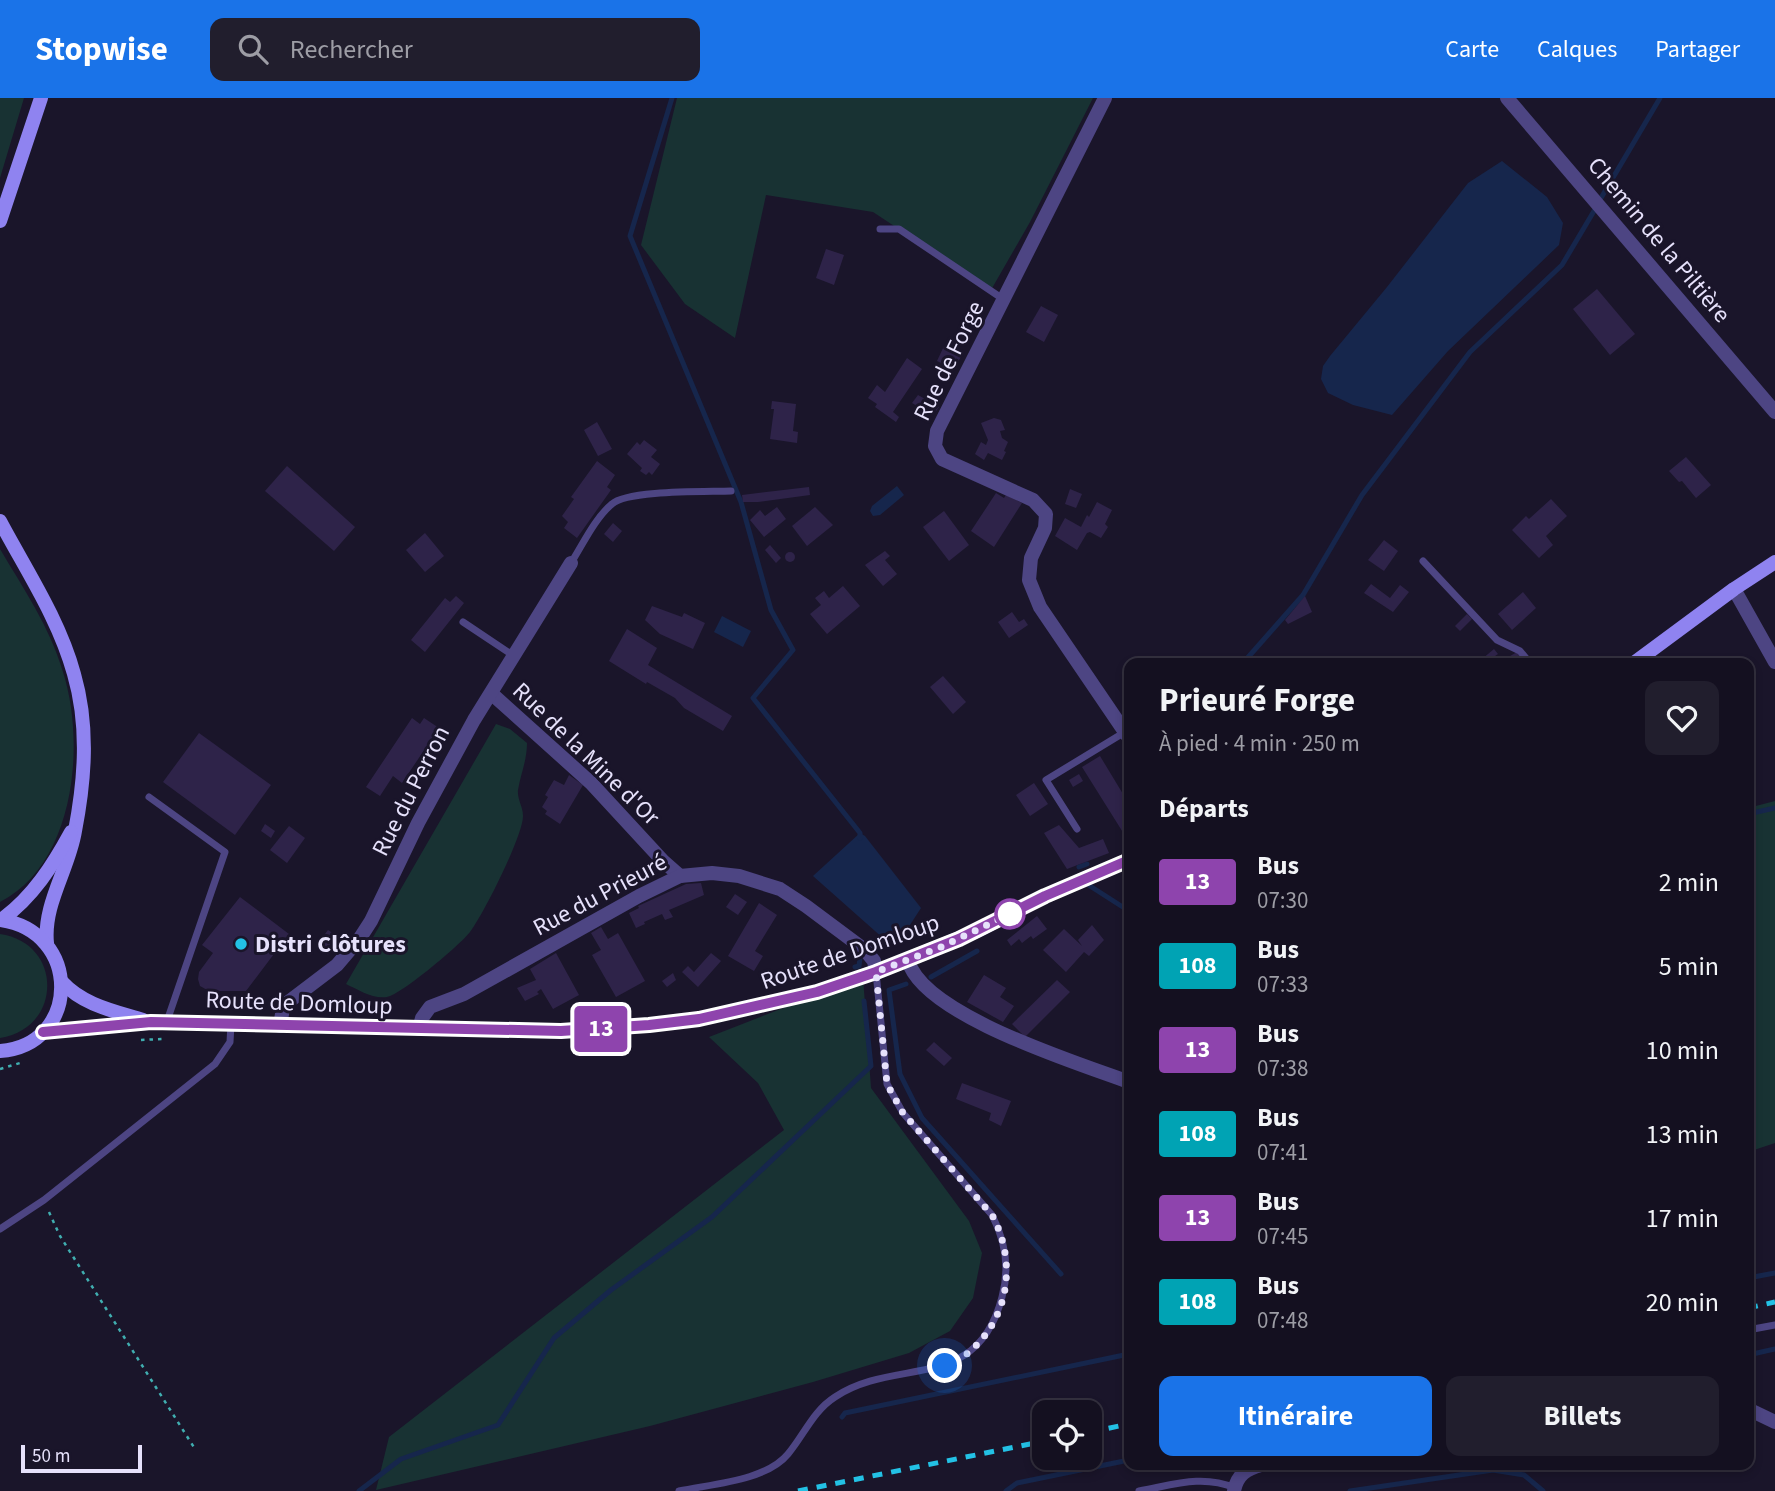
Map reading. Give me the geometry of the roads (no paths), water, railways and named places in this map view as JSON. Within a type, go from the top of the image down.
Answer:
[{"type":"street","points":[[0,221],[41,98]]},
{"type":"street","name":"Rue de Forge","points":[[1105,98],[937,431],[935,446],[942,458],[1033,500],[1046,514],[1045,528],[1031,558],[1029,580],[1040,607],[1124,731]]},
{"type":"street","name":"Chemin de la Piltière","points":[[1507,98],[1775,412]]},
{"type":"street","points":[[0,521],[50,614],[74,671],[81,706],[85,744],[83,785],[72,851],[48,916],[47,943]]},
{"type":"street","points":[[1641,658],[1775,562]]},
{"type":"street","name":"Rue du Perron","points":[[280,1026],[283,1008],[287,1003],[338,965],[366,930],[418,823],[474,720],[571,563]]},
{"type":"street","points":[[1734,589],[1775,662]]},
{"type":"street","name":"Rue de la Mine d'Or","points":[[492,694],[591,783],[663,862],[680,876]]},
{"type":"street","points":[[1,920],[26,898],[46,875],[78,818]]},
{"type":"street","name":"Route de Domloup","points":[[43,1032],[151,1022],[561,1031],[649,1025],[757,1007],[817,992],[876,972],[977,931],[1045,896],[1124,862]]},
{"type":"street","name":"Rue du Prieuré","points":[[419,1029],[422,1018],[430,1007],[464,994],[639,896],[680,876],[712,873],[739,876],[780,889],[806,905],[865,950],[874,961],[876,972]]},
{"type":"street","points":[[0,1051],[26,1044],[43,1032],[55,1014],[62,982],[57,961],[47,943],[31,929],[1,920]]},
{"type":"street","points":[[908,960],[911,970],[923,985],[973,1019],[1124,1080]]},
{"type":"street","name":"Route de Domloup","points":[[62,982],[70,991],[99,1007],[151,1022]]},
{"type":"street","points":[[1754,1412],[1775,1422]]},
{"type":"street","points":[[1235,1490],[1237,1480],[1249,1470]]},
{"type":"lane","points":[[880,229],[899,229],[1004,299]]},
{"type":"lane","points":[[571,563],[613,502],[636,496],[731,491]]},
{"type":"lane","points":[[1423,561],[1497,640],[1520,651],[1526,658]]},
{"type":"lane","points":[[463,622],[515,657]]},
{"type":"lane","points":[[1077,829],[1046,780],[1124,737]]},
{"type":"lane","points":[[149,797],[225,852],[167,1022]]},
{"type":"lane","points":[[679,1491],[764,1472],[785,1458],[810,1421],[833,1398],[850,1388],[888,1377],[945,1366],[968,1353],[988,1332],[999,1309],[1008,1266],[1001,1232],[992,1215],[903,1113],[887,1084],[876,972]]},
{"type":"lane","points":[[0,1229],[44,1199],[215,1064],[230,1042],[231,1024]]},
{"type":"lane","points":[[1754,1329],[1775,1325]]},
{"type":"lane","points":[[1139,1491],[1194,1481],[1217,1481],[1235,1490]]},
{"type":"water","points":[[1502,161],[1547,197],[1563,223],[1559,245],[1448,351],[1392,415],[1353,405],[1328,393],[1321,379],[1323,366],[1330,356],[1468,183]]},
{"type":"water","points":[[897,486],[904,495],[880,515],[873,516],[870,511],[872,506]]},
{"type":"water","points":[[722,616],[751,631],[743,647],[714,632]]},
{"type":"water","points":[[860,833],[921,908],[908,928],[884,939],[813,876]]},
{"type":"waterway","points":[[672,98],[630,236],[741,502],[771,610],[793,650],[753,698],[860,833],[860,838]]},
{"type":"waterway","points":[[1601,198],[1660,98]]},
{"type":"waterway","points":[[1247,658],[1303,595],[1362,495],[1470,352],[1562,265],[1594,211]]},
{"type":"waterway","points":[[1754,813],[1775,808]]},
{"type":"waterway","points":[[1079,867],[1087,864]]},
{"type":"waterway","points":[[1090,886],[1124,908]]},
{"type":"waterway","points":[[852,950],[860,958],[859,966],[855,967]]},
{"type":"waterway","points":[[931,977],[977,951]]},
{"type":"waterway","points":[[906,984],[889,990],[900,1074],[922,1118],[1061,1274]]},
{"type":"waterway","points":[[359,1491],[401,1459],[498,1425],[554,1338],[611,1290],[712,1217],[871,1066],[864,1001]]},
{"type":"waterway","points":[[1754,1277],[1775,1273]]},
{"type":"waterway","points":[[1754,1354],[1775,1349]]},
{"type":"waterway","points":[[842,1417],[845,1413],[1124,1355]]},
{"type":"waterway","points":[[1006,1491],[1017,1483],[1124,1461]]},
{"type":"waterway","points":[[1350,1491],[1493,1470],[1524,1475],[1543,1491]]},
{"type":"railway","points":[[1754,1307],[1775,1302]]},
{"type":"railway","points":[[1102,1430],[1124,1425]]},
{"type":"railway","points":[[798,1491],[1032,1444]]},
{"type":"place","name":"Distri Clôtures","points":[[241,944]]}]
